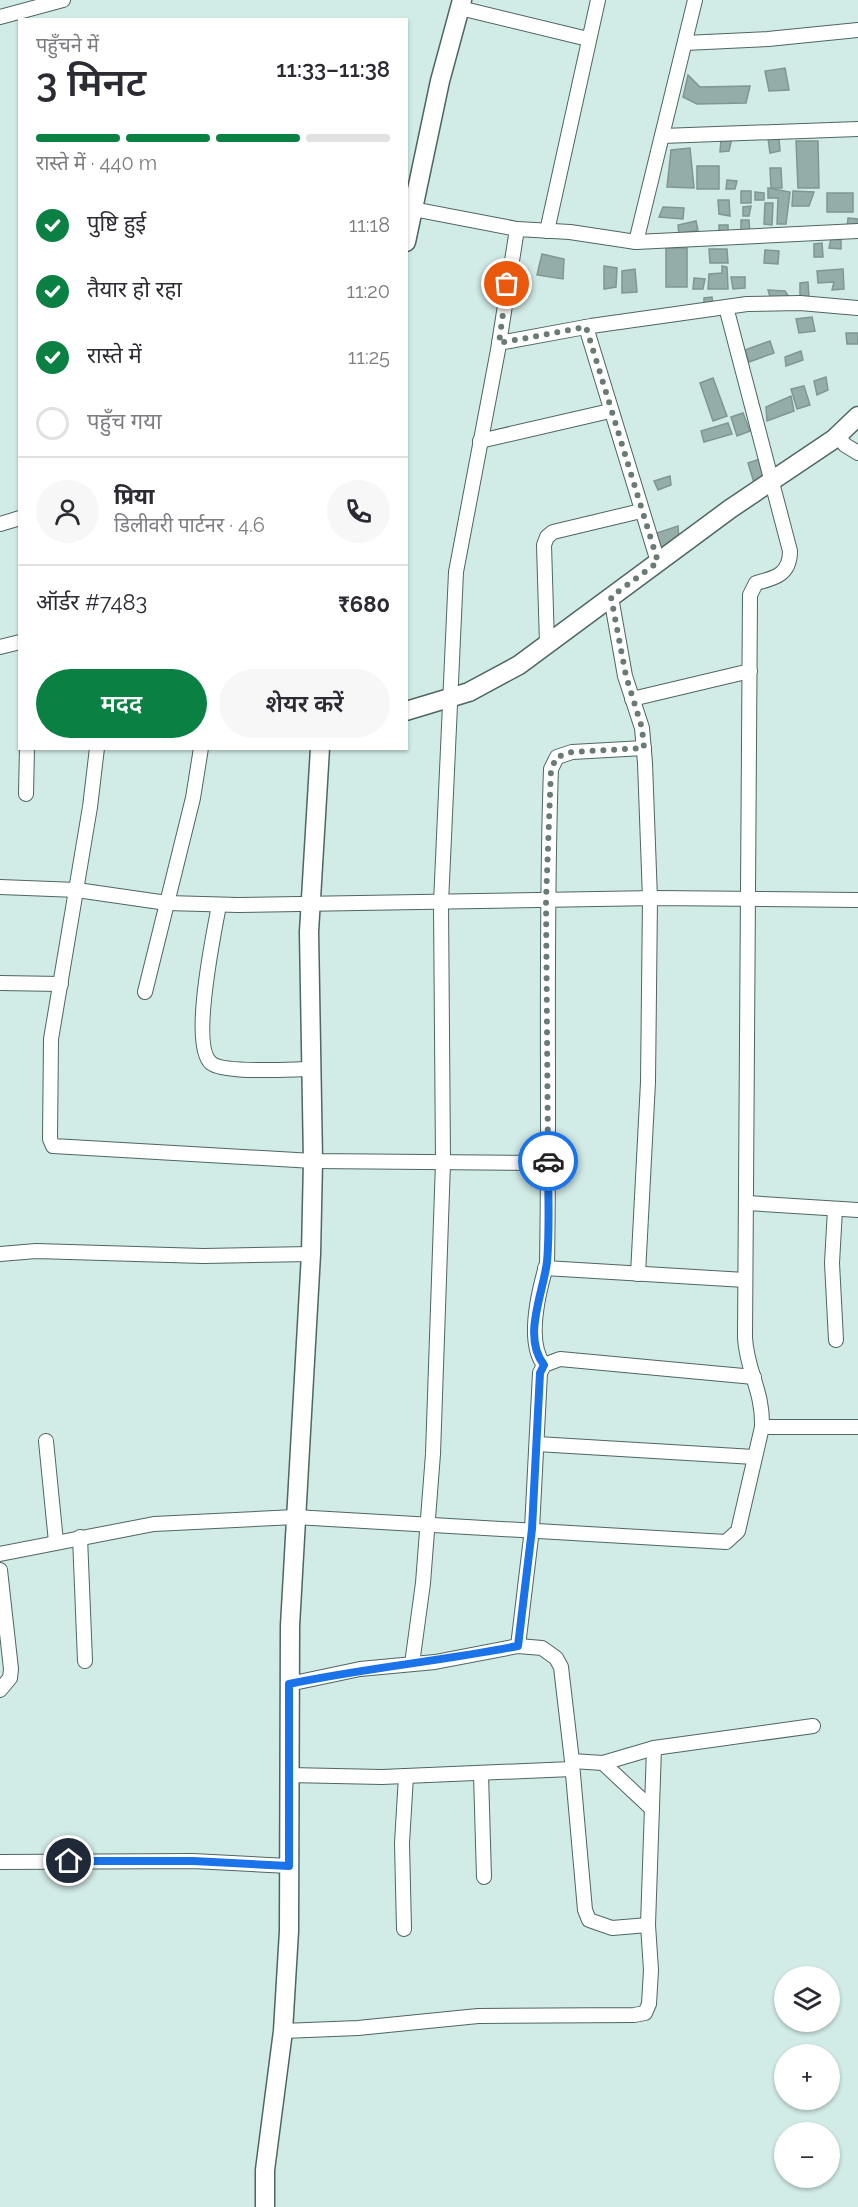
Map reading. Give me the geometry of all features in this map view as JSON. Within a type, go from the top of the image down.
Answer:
[{"type":"street","points":[[0,17],[63,0]]},
{"type":"street","points":[[547,231],[598,0]]},
{"type":"street","points":[[636,243],[695,0]]},
{"type":"street","points":[[408,233],[413,209],[413,176],[461,4],[588,39]]},
{"type":"street","points":[[685,43],[768,39],[858,30]]},
{"type":"street","points":[[662,136],[858,129]]},
{"type":"street","points":[[413,209],[517,229],[636,243],[858,231]]},
{"type":"street","points":[[412,1664],[428,1524],[433,1454],[443,1162],[441,903],[456,572],[499,343],[517,229]]},
{"type":"street","points":[[499,343],[586,327],[747,304],[800,303],[858,308]]},
{"type":"street","points":[[0,1554],[154,1524],[296,1517],[726,1542],[738,1531],[762,1427],[762,1401],[746,1356],[745,1280],[749,900],[747,823],[751,588],[756,583],[781,575],[790,561],[790,551],[774,481],[726,307]]},
{"type":"street","points":[[586,327],[658,562]]},
{"type":"street","points":[[480,441],[610,411]]},
{"type":"street","points":[[408,710],[449,699],[498,677],[547,644],[730,509],[838,436],[858,416]]},
{"type":"street","points":[[838,436],[845,445],[858,453]]},
{"type":"street","points":[[547,644],[544,545],[547,537],[553,532],[641,511]]},
{"type":"street","points":[[0,524],[18,519]]},
{"type":"street","points":[[611,597],[632,699],[642,728],[644,748],[650,899],[648,1082],[638,1274]]},
{"type":"street","points":[[0,647],[18,642]]},
{"type":"street","points":[[632,699],[750,671]]},
{"type":"street","points":[[544,1365],[539,1359],[534,1339],[545,1268],[548,1162],[546,900],[551,769],[557,757],[572,752],[644,748]]},
{"type":"street","points":[[26,794],[27,750]]},
{"type":"street","points":[[97,750],[77,890],[51,1039],[50,1139],[53,1146],[313,1161],[548,1162]]},
{"type":"street","points":[[145,992],[193,798],[201,750]]},
{"type":"street","points":[[265,2207],[267,2150],[282,2031],[289,1931],[289,1684],[311,1254],[313,1161],[310,906],[320,750]]},
{"type":"street","points":[[0,887],[77,890],[167,903],[219,905],[310,906],[650,899],[858,900]]},
{"type":"street","points":[[219,905],[201,1029],[206,1056],[216,1066],[244,1070],[311,1069]]},
{"type":"street","points":[[0,983],[61,984]]},
{"type":"street","points":[[747,1203],[858,1210]]},
{"type":"street","points":[[835,1209],[832,1263],[836,1340]]},
{"type":"street","points":[[0,1254],[36,1251],[203,1256],[311,1254]]},
{"type":"street","points":[[545,1268],[745,1280]]},
{"type":"street","points":[[518,1646],[532,1529],[540,1373],[544,1365],[560,1359],[754,1377]]},
{"type":"street","points":[[762,1427],[858,1427]]},
{"type":"street","points":[[46,1441],[56,1542]]},
{"type":"street","points":[[537,1444],[754,1457]]},
{"type":"street","points":[[80,1537],[85,1661]]},
{"type":"street","points":[[0,1570],[11,1669],[10,1678],[0,1690]]},
{"type":"street","points":[[289,1684],[360,1669],[412,1664],[518,1646],[542,1648],[556,1658],[561,1666],[585,1910],[589,1920],[612,1928],[648,1925]]},
{"type":"street","points":[[289,1775],[481,1774],[603,1763],[654,1748],[813,1726]]},
{"type":"street","points":[[282,2031],[358,2028],[478,2016],[642,2015],[648,2009],[649,2004],[651,1970],[648,1925],[654,1748]]},
{"type":"street","points":[[603,1763],[652,1809]]},
{"type":"street","points":[[481,1774],[484,1877]]},
{"type":"street","points":[[404,1929],[402,1843],[405,1776]]},
{"type":"street","points":[[0,1862],[193,1861],[289,1866]]},
{"type":"building","points":[[785,68],[789,90],[769,91],[765,71]]},
{"type":"building","points":[[688,75],[700,87],[750,86],[746,103],[697,104],[683,97]]},
{"type":"building","points":[[732,138],[729,151],[720,152],[721,140]]},
{"type":"building","points":[[768,138],[779,139],[780,151],[770,153]]},
{"type":"building","points":[[796,141],[818,141],[819,188],[798,188]]},
{"type":"building","points":[[690,148],[694,188],[667,187],[671,150]]},
{"type":"building","points":[[697,166],[719,166],[719,189],[697,189]]},
{"type":"building","points":[[770,168],[781,168],[782,188],[771,188]]},
{"type":"building","points":[[727,180],[737,181],[735,189],[726,189]]},
{"type":"building","points":[[768,188],[790,192],[786,224],[777,224],[778,198],[768,198]]},
{"type":"building","points":[[741,191],[751,191],[751,203],[741,203]]},
{"type":"building","points":[[793,191],[814,192],[809,206],[792,206]]},
{"type":"building","points":[[755,192],[764,193],[764,200],[755,200]]},
{"type":"building","points":[[827,193],[853,193],[853,212],[827,212]]},
{"type":"building","points":[[718,200],[729,200],[730,216],[719,214]]},
{"type":"building","points":[[765,203],[773,203],[772,225],[764,224]]},
{"type":"building","points":[[751,206],[749,216],[743,216],[743,207]]},
{"type":"building","points":[[663,207],[684,208],[683,219],[659,217]]},
{"type":"building","points":[[848,218],[858,219],[858,229],[847,229]]},
{"type":"building","points":[[741,220],[749,220],[750,235],[741,235]]},
{"type":"building","points":[[696,221],[698,230],[679,234],[678,225]]},
{"type":"building","points":[[719,225],[728,225],[728,236],[719,236]]},
{"type":"building","points":[[831,239],[841,240],[841,249],[829,248]]},
{"type":"building","points":[[822,243],[823,257],[814,257],[814,244]]},
{"type":"building","points":[[666,248],[687,248],[687,287],[666,287]]},
{"type":"building","points":[[709,249],[727,249],[728,263],[710,263]]},
{"type":"building","points":[[765,250],[779,251],[778,264],[764,263]]},
{"type":"building","points":[[542,254],[564,259],[563,279],[537,275]]},
{"type":"building","points":[[604,266],[617,268],[616,287],[604,289]]},
{"type":"building","points":[[722,266],[727,267],[728,289],[708,289],[709,274],[722,273]]},
{"type":"building","points":[[635,269],[637,292],[622,293],[622,271]]},
{"type":"building","points":[[843,269],[844,289],[832,290],[834,282],[818,283],[817,271]]},
{"type":"building","points":[[731,277],[745,277],[745,288],[733,289]]},
{"type":"building","points":[[694,278],[705,279],[703,289],[693,289]]},
{"type":"building","points":[[808,282],[809,297],[800,297],[800,283]]},
{"type":"building","points":[[768,290],[785,291],[789,297],[771,300]]},
{"type":"building","points":[[712,297],[713,304],[704,306],[704,298]]},
{"type":"building","points":[[812,317],[815,331],[799,333],[796,319]]},
{"type":"building","points":[[846,333],[858,333],[858,344],[847,344]]},
{"type":"building","points":[[770,341],[774,353],[749,362],[745,350]]},
{"type":"building","points":[[801,351],[803,360],[786,366],[785,357]]},
{"type":"building","points":[[826,377],[828,390],[817,395],[814,381]]},
{"type":"building","points":[[713,378],[727,416],[713,421],[700,383]]},
{"type":"building","points":[[804,386],[810,405],[797,409],[791,389]]},
{"type":"building","points":[[791,396],[794,411],[767,421],[766,407]]},
{"type":"building","points":[[743,413],[750,431],[737,436],[731,417]]},
{"type":"building","points":[[728,423],[732,434],[704,442],[701,431]]},
{"type":"building","points":[[760,459],[766,479],[755,486],[748,463]]},
{"type":"building","points":[[670,476],[671,485],[658,490],[654,481]]},
{"type":"building","points":[[678,526],[679,541],[660,552],[654,534]]},
{"type":"way so far","points":[[507,284],[499,343],[586,327],[619,442],[658,562],[611,597],[626,676],[642,728],[644,748],[572,752],[557,757],[551,769],[546,900],[548,1161]]},
{"type":"route","points":[[69,1861],[193,1861],[289,1866],[289,1684],[360,1669],[435,1662],[518,1646],[523,1621],[532,1529],[540,1373],[544,1365],[539,1359],[534,1339],[540,1288],[547,1263],[548,1161]]}]
